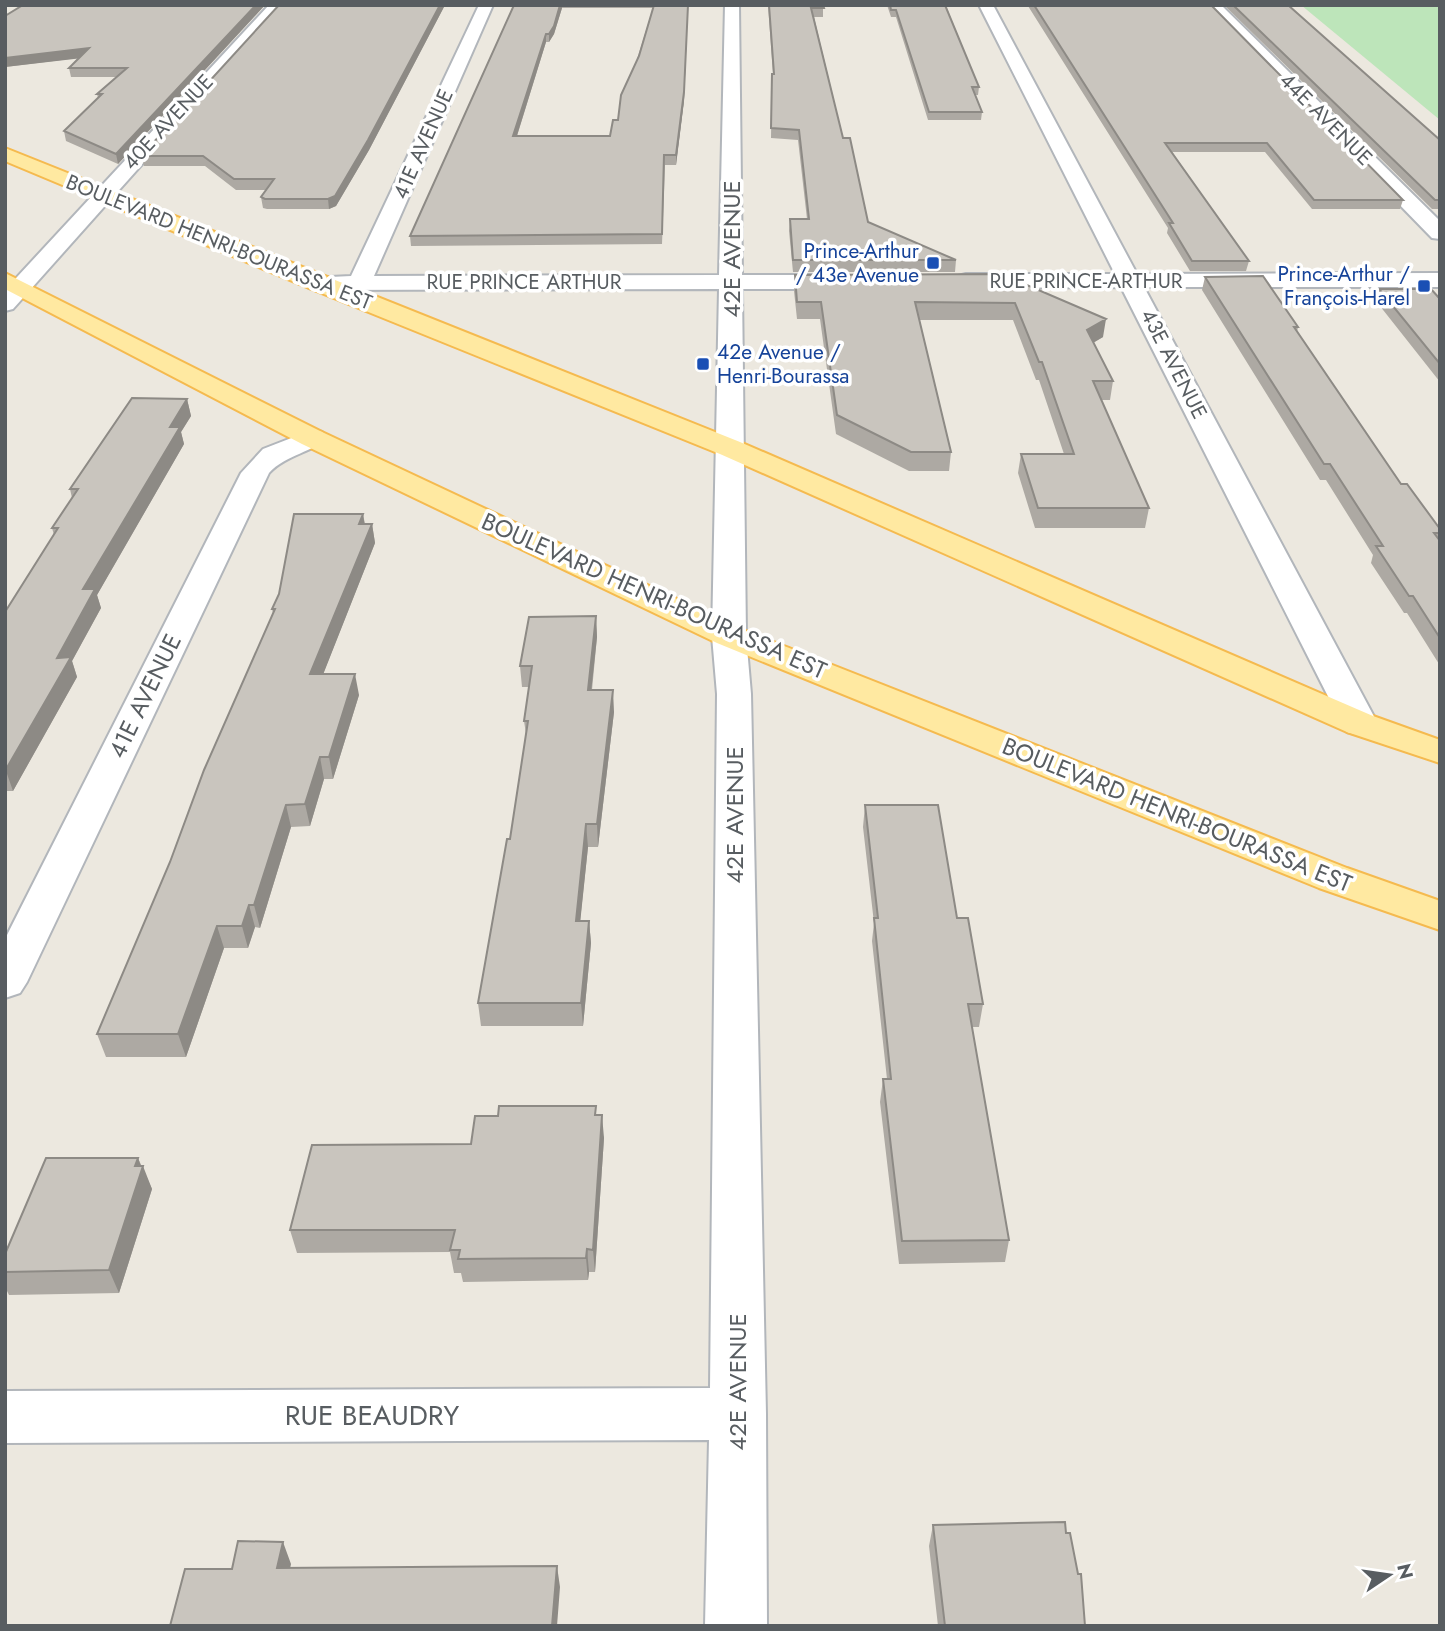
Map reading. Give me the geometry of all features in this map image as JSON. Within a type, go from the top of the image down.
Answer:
[{"type":"main road","name":"BOULEVARD HENRI-BOURASSA EST","points":[[5,153],[730,448],[1360,724],[1440,752]]},
{"type":"main road","name":"BOULEVARD HENRI-BOURASSA EST","points":[[10,290],[312,438],[729,636],[1333,878],[1440,916]]},
{"type":"street","name":"40E AVENUE","points":[[10,290],[103,195],[277,5]]},
{"type":"street","name":"41E AVENUE","points":[[360,282],[486,5]]},
{"type":"street","name":"42E AVENUE","points":[[732,5],[729,636],[734,708],[738,1414],[736,1626]]},
{"type":"street","name":"43E AVENUE","points":[[986,5],[1132,281],[1360,724]]},
{"type":"street","name":"44E AVENUE","points":[[1212,5],[1440,233]]},
{"type":"street","name":"RUE PRINCE-ARTHUR","points":[[938,281],[1440,280]]},
{"type":"street","name":"RUE PRINCE ARTHUR","points":[[317,282],[732,282]]},
{"type":"street","points":[[732,282],[869,282]]},
{"type":"street","name":"41E AVENUE","points":[[5,982],[261,463],[272,454],[312,438]]},
{"type":"street","name":"RUE BEAUDRY","points":[[5,1417],[738,1414]]},
{"type":"green space","points":[[1301,5],[1440,5],[1440,120]]},
{"type":"building","points":[[23,5],[256,5],[116,154],[64,131],[102,94],[97,94],[127,68],[69,68],[89,48],[5,58],[5,16]]},
{"type":"building","points":[[279,5],[440,5],[335,196],[328,199],[265,199],[261,197],[274,179],[234,179],[203,156],[141,156]]},
{"type":"building","points":[[514,5],[560,5],[554,26],[549,34],[546,34],[513,136],[610,136],[613,120],[618,120],[621,95],[639,56],[654,5],[688,5],[684,92],[676,155],[664,155],[662,234],[410,236]]},
{"type":"building","points":[[769,5],[823,5],[824,8],[811,8],[843,138],[850,138],[868,222],[956,260],[793,260],[790,219],[809,219],[799,130],[771,128],[774,74]]},
{"type":"building","points":[[890,5],[945,5],[979,87],[972,87],[982,112],[929,112],[896,10],[891,10]]},
{"type":"building","points":[[1034,5],[1211,5],[1403,200],[1314,200],[1267,143],[1165,143],[1249,261],[1192,261],[1169,223],[1173,223]]},
{"type":"building","points":[[1233,5],[1288,5],[1440,140],[1440,200],[1435,200]]},
{"type":"building","points":[[1001,274],[1106,319],[1087,330],[1113,381],[1093,381],[1149,508],[1038,508],[1021,454],[1074,454],[1042,362],[1039,362],[1015,303],[915,302],[951,452],[911,452],[837,415],[821,302],[797,302],[795,275]]},
{"type":"building","points":[[1263,276],[1298,327],[1294,327],[1401,484],[1407,484],[1440,529],[1440,533],[1434,533],[1440,541],[1440,638],[1376,546],[1383,546],[1330,464],[1324,464],[1205,277]]},
{"type":"building","points":[[1379,289],[1431,289],[1440,299],[1440,364]]},
{"type":"building","points":[[132,398],[187,399],[170,427],[180,427],[83,589],[95,589],[57,658],[71,657],[5,771],[5,612],[58,528],[52,528],[78,489],[70,489]]},
{"type":"building","points":[[294,514],[363,514],[359,524],[372,524],[310,674],[355,674],[329,757],[320,757],[305,804],[286,805],[254,905],[249,905],[242,926],[217,926],[178,1034],[97,1034],[170,862],[204,770],[275,609],[272,609],[279,594]]},
{"type":"building","points":[[596,616],[588,690],[613,690],[597,824],[586,824],[576,921],[589,921],[581,1003],[478,1003],[507,839],[510,839],[528,721],[524,721],[532,666],[520,666],[529,617]]},
{"type":"building","points":[[865,805],[938,805],[957,918],[968,918],[983,1004],[968,1004],[1009,1240],[902,1241],[883,1079],[891,1079],[874,918],[878,918]]},
{"type":"building","points":[[499,1106],[596,1106],[595,1115],[602,1115],[593,1250],[587,1249],[586,1258],[458,1259],[460,1250],[450,1250],[455,1230],[290,1230],[312,1145],[471,1144],[475,1116],[498,1116]]},
{"type":"building","points":[[46,1158],[138,1158],[135,1166],[143,1166],[109,1270],[5,1272],[5,1254]]},
{"type":"building","points":[[1065,1522],[1066,1533],[1070,1533],[1078,1574],[1081,1574],[1085,1626],[945,1626],[933,1525]]},
{"type":"building","points":[[238,1541],[283,1542],[277,1568],[557,1566],[552,1626],[170,1626],[185,1569],[232,1569]]},
{"type":"place","name":"Prince-Arthur / 43e Avenue","points":[[933,263]]},
{"type":"place","name":"Prince-Arthur / François-Harel","points":[[1424,286]]},
{"type":"place","name":"42e Avenue / Henri-Bourassa","points":[[703,364]]}]
